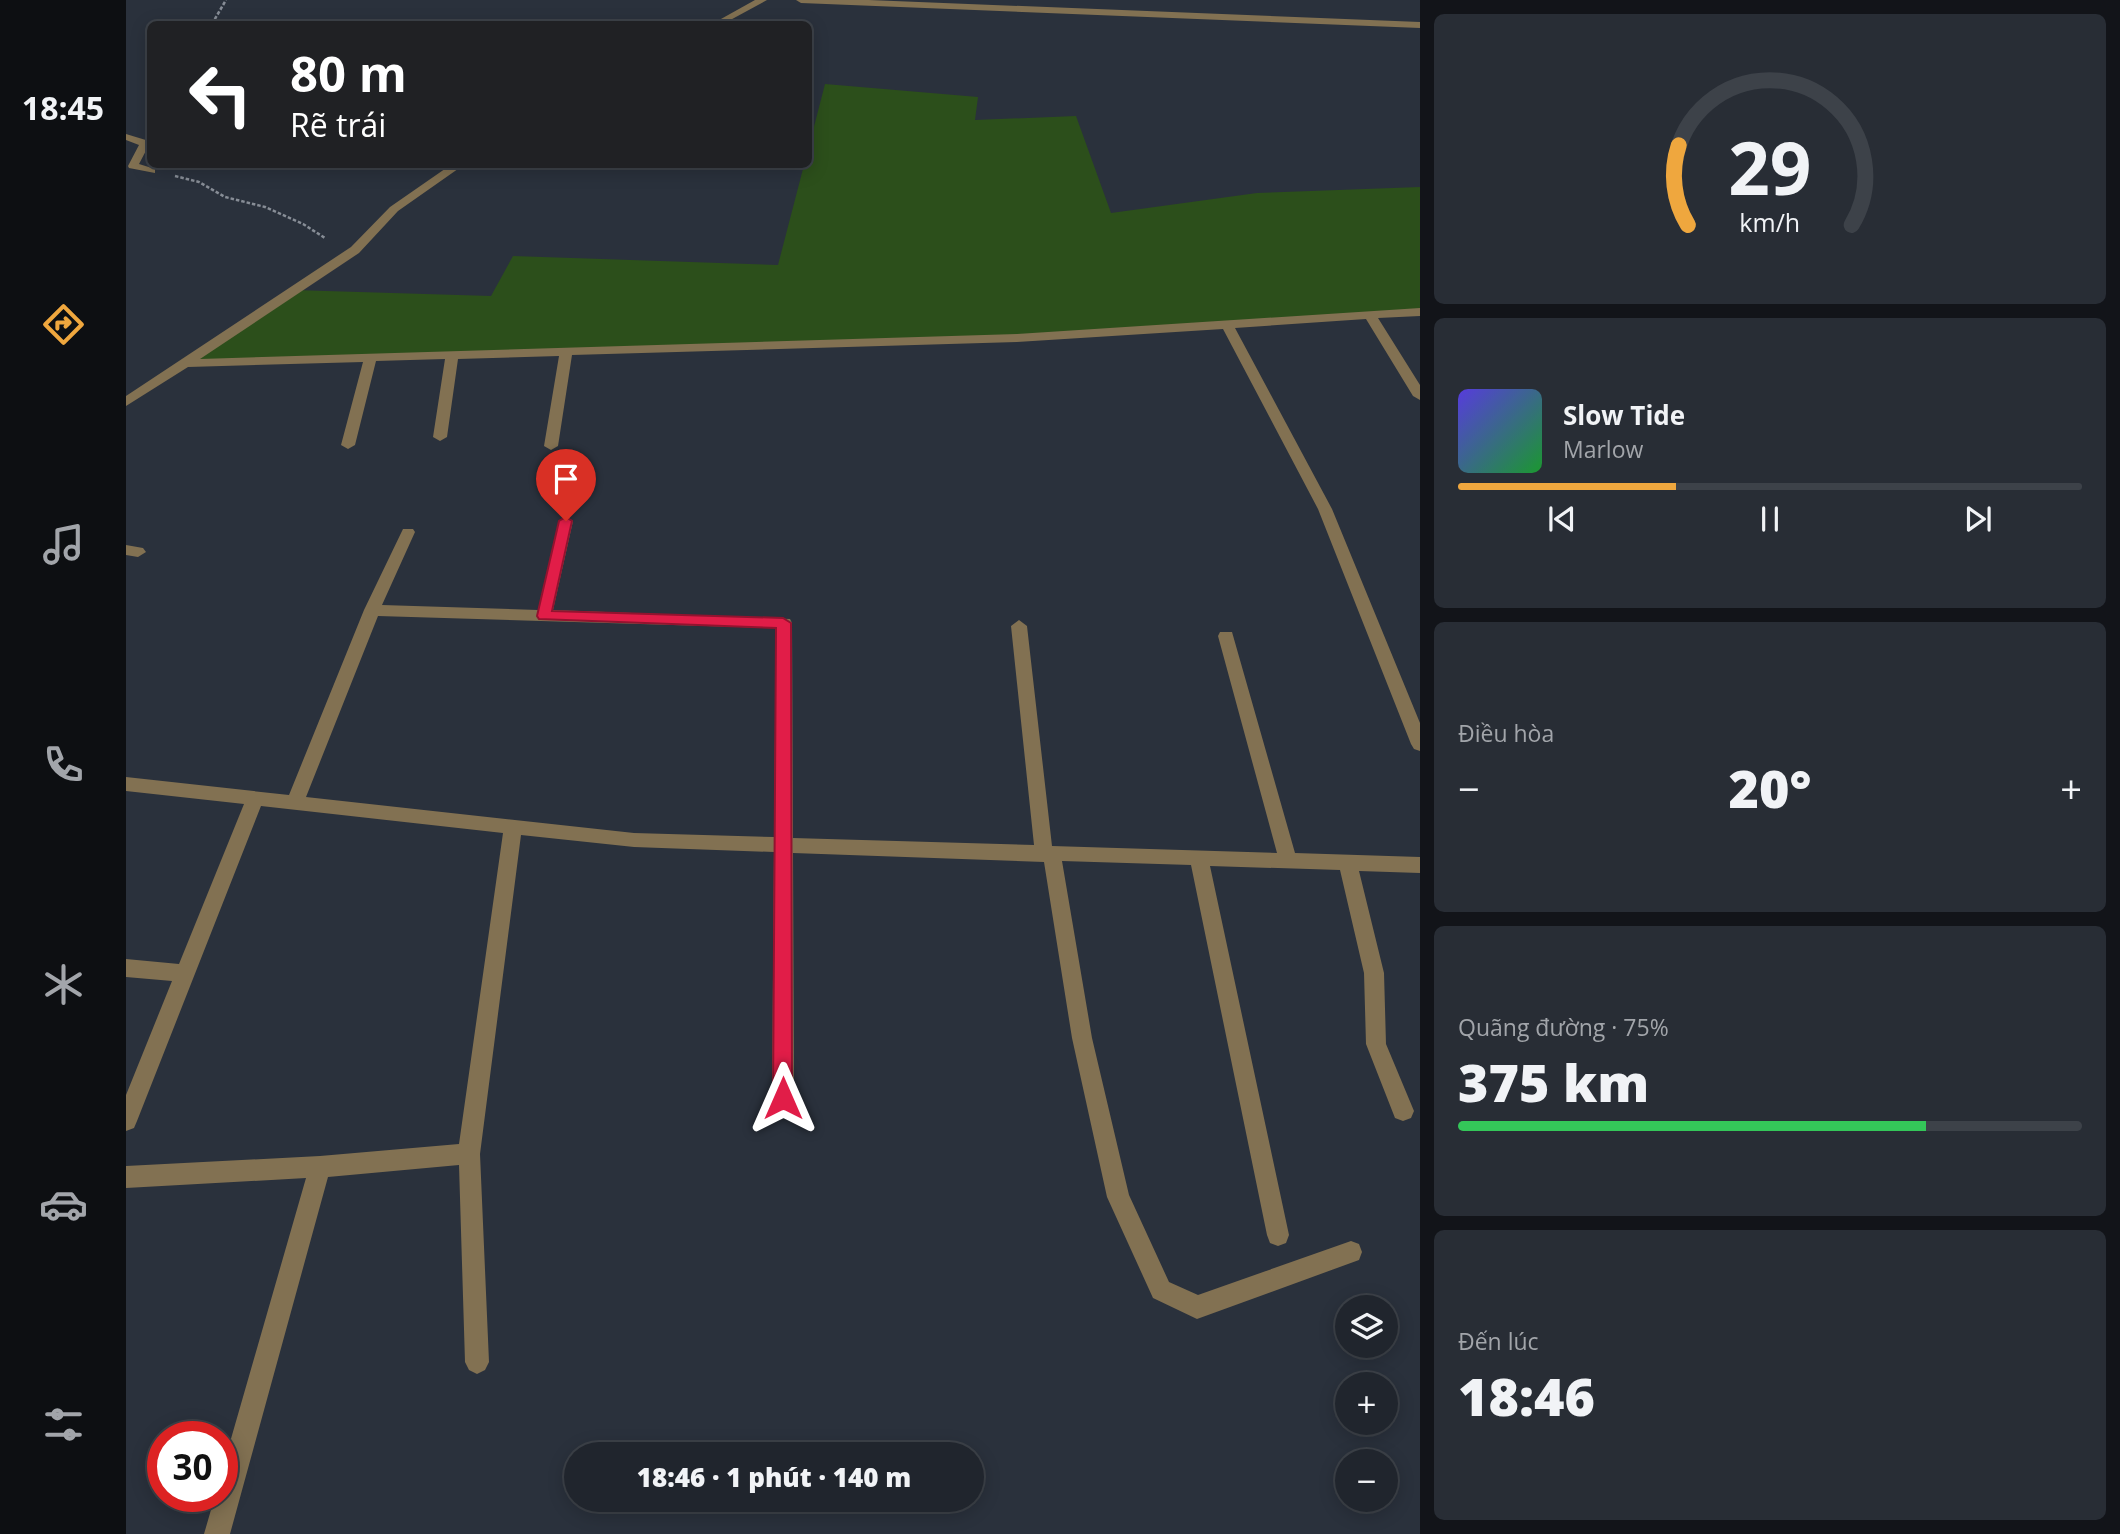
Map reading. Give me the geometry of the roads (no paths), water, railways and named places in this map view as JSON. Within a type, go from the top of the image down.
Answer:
[{"type":"street","points":[[723,21],[762,0]]},
{"type":"street","points":[[802,0],[1420,25]]},
{"type":"street","points":[[126,137],[145,143],[133,166],[151,171]]},
{"type":"street","points":[[126,402],[355,250],[394,209],[454,168]]},
{"type":"street","points":[[183,363],[1017,338],[1420,312]]},
{"type":"street","points":[[1370,316],[1420,396]]},
{"type":"street","points":[[1227,325],[1325,509],[1420,744]]},
{"type":"street","points":[[551,446],[566,353]]},
{"type":"street","points":[[440,437],[452,356]]},
{"type":"street","points":[[348,445],[370,358]]},
{"type":"street","points":[[544,616],[566,521]]},
{"type":"street","points":[[295,803],[372,610],[408,532]]},
{"type":"street","points":[[372,610],[783,623],[783,1098]]},
{"type":"street","points":[[1019,626],[1048,854],[1082,1038],[1118,1197],[1161,1290],[1197,1307],[1351,1252]]},
{"type":"street","points":[[1226,636],[1288,861]]},
{"type":"street","points":[[126,783],[634,839],[1420,865]]},
{"type":"street","points":[[126,1121],[255,798]]},
{"type":"street","points":[[477,1362],[469,1154],[513,826]]},
{"type":"street","points":[[1199,858],[1278,1235]]},
{"type":"street","points":[[1348,863],[1374,973],[1376,1044],[1403,1111]]},
{"type":"street","points":[[126,968],[185,973]]},
{"type":"street","points":[[126,1177],[320,1167],[469,1154]]},
{"type":"street","points":[[217,1534],[320,1167]]}]
